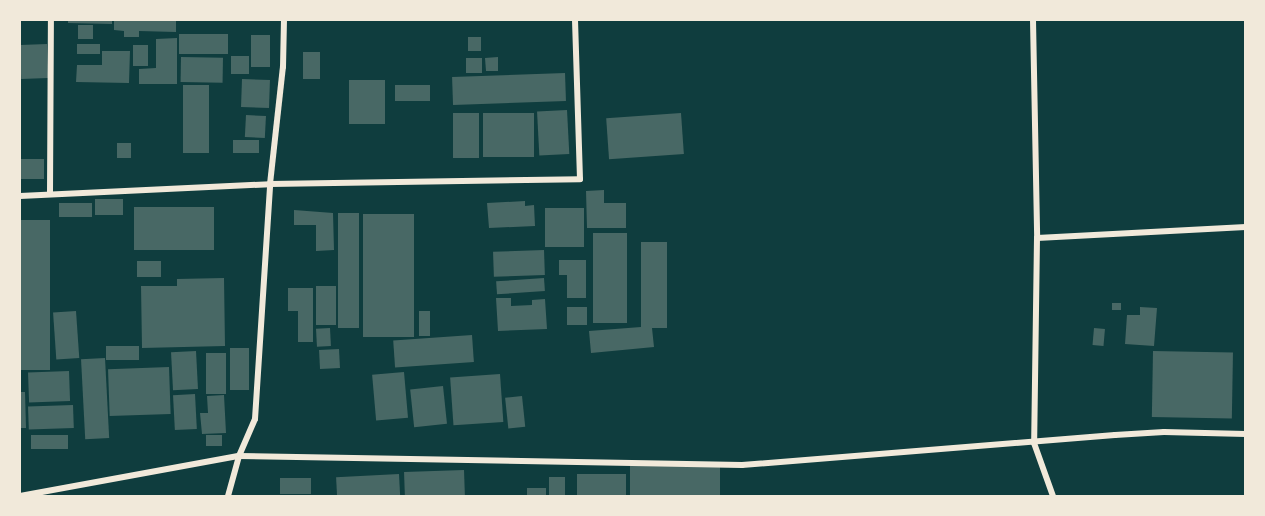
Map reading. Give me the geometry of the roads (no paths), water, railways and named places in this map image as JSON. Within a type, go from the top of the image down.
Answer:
[{"type":"street","points":[[50,194],[51,20]]},
{"type":"street","points":[[228,496],[239,456],[255,419],[270,184],[283,67],[285,20]]},
{"type":"street","points":[[20,196],[270,184],[580,179],[575,20]]},
{"type":"street","points":[[1033,20],[1037,238],[1034,443],[1053,496]]},
{"type":"street","points":[[1037,238],[1245,227]]},
{"type":"street","points":[[20,496],[239,456],[742,465],[1164,432],[1245,434]]}]
